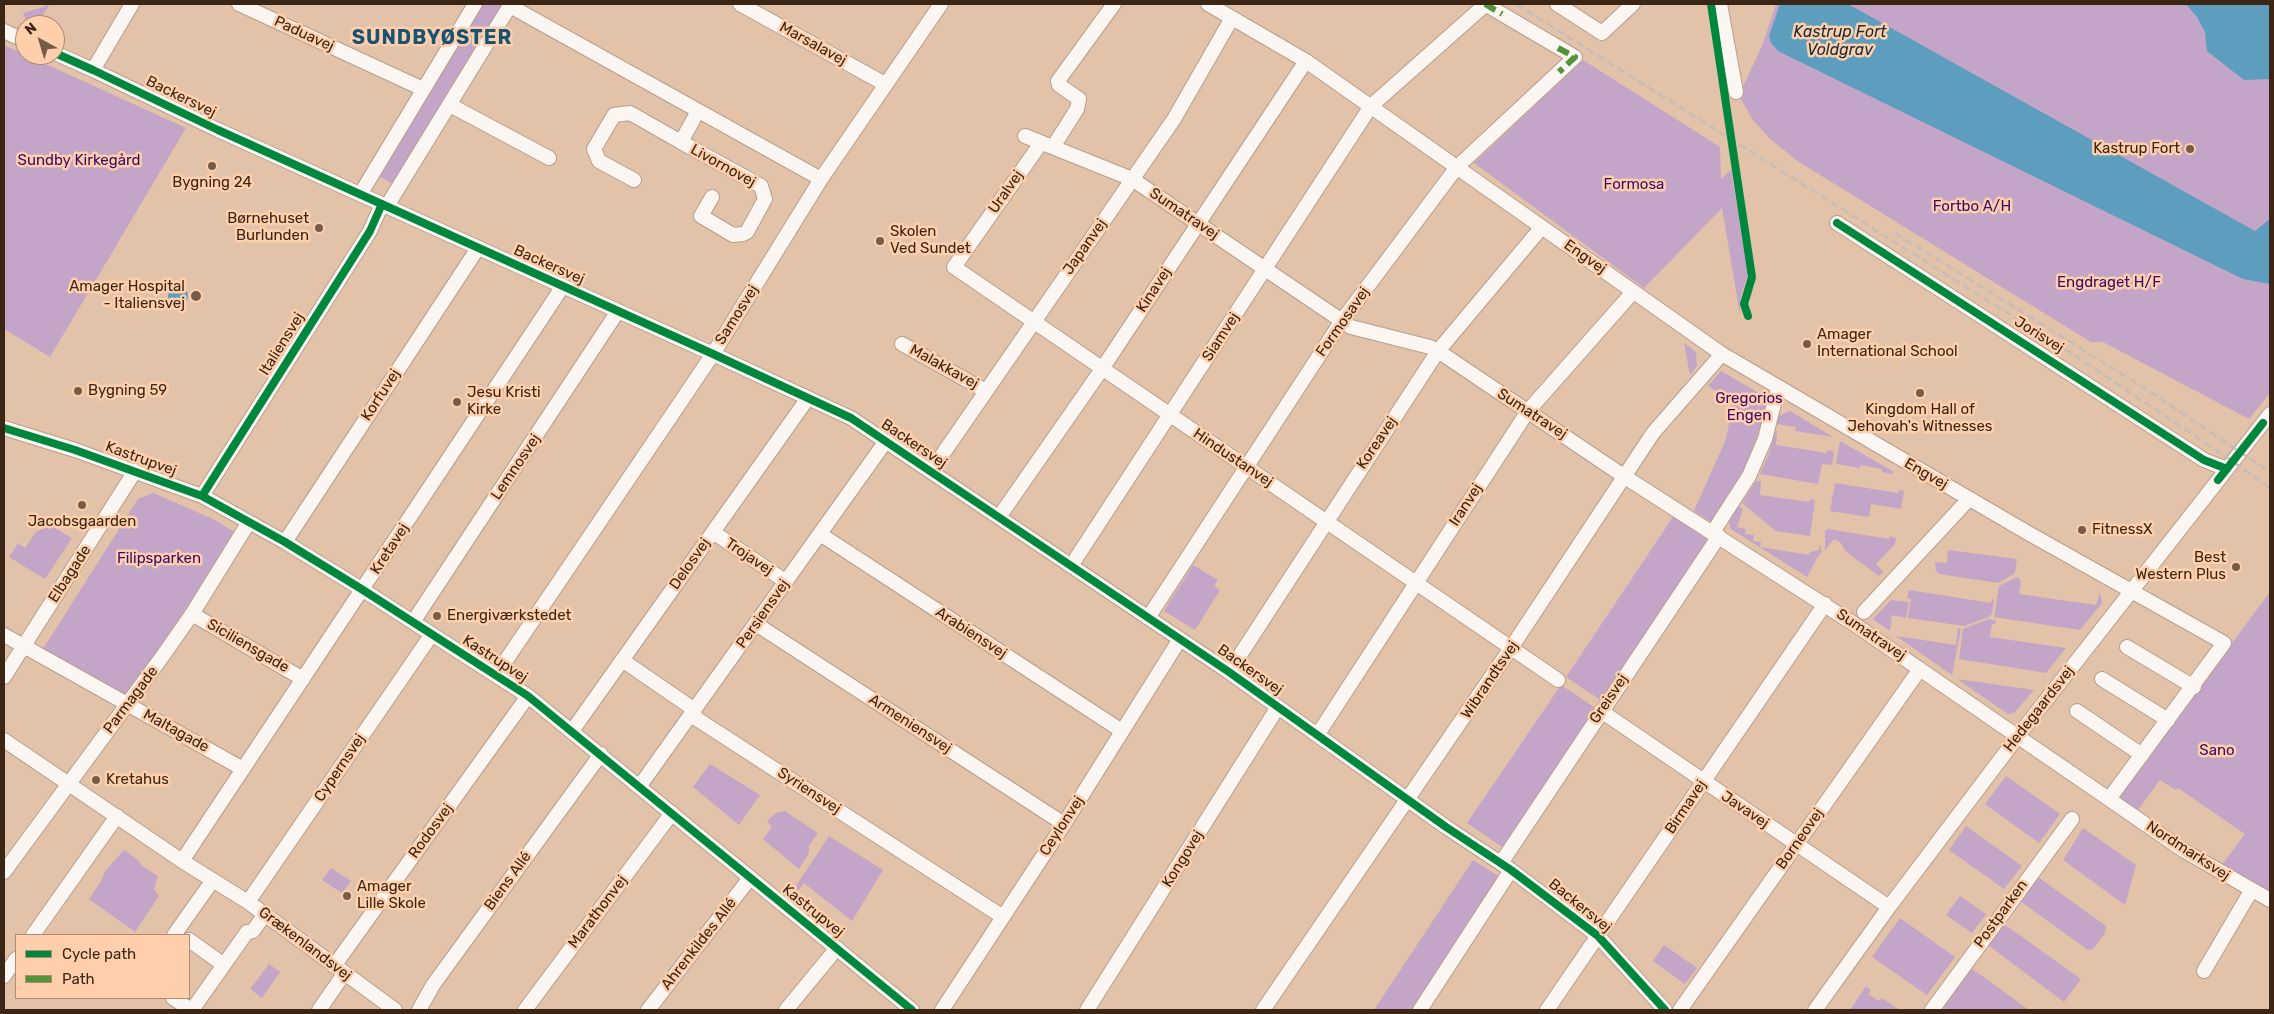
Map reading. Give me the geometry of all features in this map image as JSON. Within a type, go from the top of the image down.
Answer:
[{"type":"street","points":[[93,70],[132,4]]},
{"type":"street","name":"Paduavej","points":[[239,4],[423,89]]},
{"type":"street","points":[[361,194],[474,4]]},
{"type":"street","name":"Marsalavej","points":[[740,4],[886,84]]},
{"type":"street","name":"Samosvej","points":[[496,675],[713,354],[821,180],[941,4]]},
{"type":"street","name":"Uralvej","points":[[954,267],[1047,145],[1077,109],[1079,99],[1059,85],[1058,81],[1114,4]]},
{"type":"street","name":"Formosavej","points":[[1148,618],[1341,322],[1457,167],[1575,57],[1486,4]]},
{"type":"street","name":"Siamvej","points":[[1071,566],[1371,106],[1486,4]]},
{"type":"street","points":[[1557,4],[1602,33],[1634,4]]},
{"type":"street","points":[[1720,4],[1736,92]]},
{"type":"street","points":[[510,5],[821,180]]},
{"type":"street","name":"Italiensvej","points":[[202,496],[370,231],[384,205],[450,105],[510,5]]},
{"type":"street","name":"Engvej","points":[[1215,6],[1306,61],[1722,354],[1969,499],[2224,644],[2194,687]]},
{"type":"street","name":"Japanvej","points":[[931,471],[1174,119],[1232,18]]},
{"type":"street","name":"Backersvej","points":[[65,57],[218,130],[851,418],[1229,672],[1408,798],[1446,827],[1506,867],[1598,936],[1665,1010]]},
{"type":"street","name":"Kinavej","points":[[999,518],[1102,369],[1306,61]]},
{"type":"street","points":[[450,105],[549,158]]},
{"type":"street","name":"Livornovej","points":[[680,142],[698,111]]},
{"type":"street","name":"Livornovej","points":[[634,180],[599,160],[594,149],[614,115],[630,113],[760,186],[764,199],[747,232],[733,235],[701,216],[712,196]]},
{"type":"street","name":"Sumatravej","points":[[1026,136],[1132,179],[1350,327],[1430,347],[1438,351],[1625,477],[1825,604],[2018,736]]},
{"type":"street","name":"Jorisvej","points":[[1837,223],[2204,460],[2227,469]]},
{"type":"street","name":"Koreavej","points":[[1229,672],[1438,351],[1542,227]]},
{"type":"street","name":"Korfuvej","points":[[285,542],[478,248]]},
{"type":"street","name":"Hindustanvej","points":[[954,267],[1247,466],[1414,583],[1512,648]]},
{"type":"street","name":"Kretavej","points":[[182,861],[563,286]]},
{"type":"street","name":"Iranvej","points":[[1318,734],[1414,583],[1528,411],[1633,292]]},
{"type":"street","name":"Lemnosvej","points":[[413,622],[618,311]]},
{"type":"street","name":"Malakkavej","points":[[902,344],[986,391]]},
{"type":"street","name":"Wibrandtsvej","points":[[1263,1010],[1512,648],[1653,433],[1722,354]]},
{"type":"street","name":"Greisvej","points":[[1420,1010],[1601,710],[1716,534],[1748,476],[1765,439],[1778,388]]},
{"type":"street","name":"Delosvej","points":[[572,731],[808,398]]},
{"type":"street","name":"Hedegaardsvej","points":[[1815,1010],[2018,736],[2270,414]]},
{"type":"street","name":"Kastrupvej","points":[[4,428],[135,471],[202,496],[285,542],[496,675],[528,696],[601,754],[912,1010]]},
{"type":"street","name":"Persiensvej","points":[[639,786],[886,441]]},
{"type":"street","name":"Elbagade","points":[[4,677],[135,471]]},
{"type":"street","points":[[1864,612],[1969,499]]},
{"type":"street","name":"Parmagade","points":[[4,872],[192,614],[249,522]]},
{"type":"street","name":"Trojavej","points":[[713,532],[785,581]]},
{"type":"street","name":"Arabiensvej","points":[[820,534],[1122,731]]},
{"type":"street","name":"Birmavej","points":[[1548,1010],[1825,604]]},
{"type":"street","name":"Siciliensgade","points":[[192,614],[303,679]]},
{"type":"street","name":"Armeniensvej","points":[[756,624],[1064,824]]},
{"type":"street","name":"Cypernsvej","points":[[248,902],[432,634]]},
{"type":"street","name":"Maltagade","points":[[4,635],[243,768]]},
{"type":"street","name":"Ceylonvej","points":[[942,1010],[1064,824],[1180,640]]},
{"type":"street","points":[[2109,799],[2194,687],[2127,647]]},
{"type":"street","points":[[1512,648],[1558,680]]},
{"type":"street","name":"Syriensvej","points":[[622,660],[689,706],[697,718],[1003,917]]},
{"type":"street","name":"Borneovej","points":[[1680,1010],[1920,669]]},
{"type":"street","points":[[2102,679],[2168,720]]},
{"type":"street","name":"Rodosvej","points":[[319,1010],[339,970],[528,696]]},
{"type":"street","name":"Kongovej","points":[[1087,1010],[1278,707]]},
{"type":"street","name":"Javavej","points":[[1601,710],[1703,782],[1889,908]]},
{"type":"street","points":[[2077,711],[2142,755]]},
{"type":"street","name":"Nordmarksvej","points":[[2018,736],[2183,850],[2251,891],[2270,900]]},
{"type":"street","name":"Grækenlandsvej","points":[[4,740],[182,861],[248,902],[394,1010]]},
{"type":"street","name":"Biens Allé","points":[[420,1010],[433,984],[601,754]]},
{"type":"street","name":"Marathonvej","points":[[525,1010],[672,813]]},
{"type":"street","points":[[34,934],[117,816]]},
{"type":"street","name":"Postparken","points":[[1932,1010],[2072,819]]},
{"type":"street","name":"Ahrenkildes Allé","points":[[648,1010],[750,878]]},
{"type":"street","points":[[178,934],[213,880]]},
{"type":"street","points":[[2204,971],[2251,891]]},
{"type":"street","points":[[175,999],[192,1010],[247,932],[253,931],[265,914]]},
{"type":"street","points":[[190,941],[224,965]]},
{"type":"street","points":[[786,1010],[837,948]]},
{"type":"street","points":[[4,976],[15,960]]},
{"type":"green space","points":[[46,4],[50,4],[43,15],[24,15],[23,13],[46,6]]},
{"type":"green space","points":[[483,4],[504,4],[393,184],[378,176]]},
{"type":"green space","points":[[1776,4],[2270,4],[2270,393],[2249,419],[2103,342],[2091,342],[1799,162],[1770,139],[1752,119],[1739,95],[1762,46]]},
{"type":"green space","name":"Sundby Kirkegård","points":[[4,45],[15,50],[15,65],[48,65],[186,128],[50,357],[4,329]]},
{"type":"green space","name":"Formosa","points":[[1583,60],[1720,147],[1721,179],[1731,170],[1748,274],[1741,295],[1740,314],[1722,208],[1644,288],[1474,163]]},
{"type":"green space","points":[[1684,343],[1696,352],[1697,366],[1690,375]]},
{"type":"green space","name":"Gregorios Engen","points":[[1721,371],[1766,397],[1768,402],[1753,448],[1742,473],[1711,522],[1694,511],[1726,439],[1733,402],[1708,386]]},
{"type":"green space","points":[[1790,411],[1833,437],[1795,431],[1796,427],[1776,424],[1778,416]]},
{"type":"green space","points":[[1777,431],[1776,445],[1827,453],[1827,450],[1833,451],[1832,465],[1822,464],[1818,484],[1760,474]]},
{"type":"green space","points":[[1840,441],[1894,472],[1892,474],[1882,472],[1882,469],[1861,465],[1860,468],[1836,464]]},
{"type":"green space","points":[[1756,481],[1761,481],[1760,495],[1809,502],[1810,499],[1815,500],[1810,536],[1776,531],[1742,503]]},
{"type":"green space","points":[[1835,483],[1898,493],[1899,490],[1904,491],[1901,509],[1871,504],[1869,517],[1830,511]]},
{"type":"green space","name":"Filipsparken","points":[[153,493],[213,519],[236,533],[127,696],[43,649],[138,499]]},
{"type":"green space","points":[[1738,506],[1743,509],[1737,527],[1746,529],[1745,534],[1754,535],[1753,541],[1761,542],[1760,547],[1809,555],[1810,552],[1819,550],[1820,544],[1822,552],[1807,577],[1731,529],[1728,521]]},
{"type":"green space","points":[[1673,517],[1709,539],[1602,701],[1566,677]]},
{"type":"green space","points":[[50,525],[72,538],[45,579],[9,557],[18,543],[25,548],[36,532]]},
{"type":"green space","points":[[1828,529],[1889,539],[1890,536],[1896,538],[1895,544],[1876,564],[1883,572],[1879,576],[1845,551],[1841,543],[1834,539],[1825,550],[1825,531]]},
{"type":"green space","points":[[1948,550],[2017,559],[2015,573],[1998,583],[1939,574],[1936,571],[1935,562],[1947,563]]},
{"type":"green space","points":[[1193,565],[1218,580],[1214,586],[1220,590],[1195,630],[1164,611]]},
{"type":"green space","points":[[2017,577],[2021,580],[2019,594],[2096,605],[2100,592],[2102,603],[2080,630],[1994,617],[1999,586]]},
{"type":"green space","points":[[1909,590],[1991,603],[1992,599],[1994,599],[1992,614],[1989,617],[1964,626],[1908,618],[1911,599],[1907,598]]},
{"type":"green space","name":"Sano","points":[[2270,592],[2270,892],[2221,866],[2245,834],[2178,788],[2176,790],[2160,780],[2138,810],[2118,796]]},
{"type":"green space","points":[[1891,600],[1909,602],[1906,618],[1892,615],[1890,631],[1873,619]]},
{"type":"green space","points":[[1989,619],[1996,621],[1995,624],[1992,624],[1990,637],[2066,648],[2046,673],[1959,659],[1963,629]]},
{"type":"green space","points":[[1958,628],[1961,629],[1952,675],[1896,636],[1956,645]]},
{"type":"green space","points":[[1957,679],[2034,690],[2014,713],[2008,714]]},
{"type":"green space","points":[[1561,685],[1597,709],[1517,830],[1514,829],[1502,847],[1467,823]]},
{"type":"green space","points":[[710,764],[760,795],[739,825],[693,787]]},
{"type":"green space","points":[[2006,776],[2060,814],[2039,843],[1985,804]]},
{"type":"green space","points":[[785,811],[818,833],[809,846],[809,853],[799,869],[763,839],[772,827],[767,821],[776,813]]},
{"type":"green space","points":[[1966,826],[2022,866],[2004,889],[1949,850]]},
{"type":"green space","points":[[2083,828],[2136,865],[2125,905],[2063,860]]},
{"type":"green space","points":[[829,836],[883,870],[852,921],[804,883],[797,892],[794,889]]},
{"type":"green space","points":[[124,850],[138,860],[142,866],[158,876],[154,889],[159,896],[135,932],[89,899],[106,870]]},
{"type":"green space","points":[[1473,860],[1500,877],[1412,1010],[1374,1010]]},
{"type":"green space","points":[[331,868],[351,881],[342,893],[322,880]]},
{"type":"green space","points":[[2038,877],[2106,926],[2105,933],[2093,949],[2088,950],[2020,901]]},
{"type":"green space","points":[[1960,896],[1986,914],[1972,933],[1946,915]]},
{"type":"green space","points":[[1900,918],[1955,957],[1927,995],[1872,957]]},
{"type":"green space","points":[[2004,924],[2081,979],[2064,1002],[1988,945]]},
{"type":"green space","points":[[1664,945],[1697,968],[1685,984],[1653,961]]},
{"type":"green space","points":[[269,964],[280,972],[262,998],[250,989]]},
{"type":"green space","points":[[1971,968],[2029,1010],[1947,1010],[1942,1007]]},
{"type":"green space","points":[[1866,986],[1871,990],[1868,994],[1879,1001],[1882,998],[1900,1010],[1850,1010]]},
{"type":"water","name":"Kastrup Fort Voldgrav","points":[[1780,4],[1848,4],[2255,231],[2270,219],[2270,284],[2243,279],[1778,51],[1771,43],[1769,36]]},
{"type":"water","points":[[2186,4],[2270,4],[2270,79],[2244,80],[2207,51],[2205,32],[2197,17]]},
{"type":"water","points":[[178,286],[185,289],[188,296],[185,303],[178,306],[171,303],[168,296],[171,289]]},
{"type":"railway","points":[[1516,4],[2071,353],[2270,488]]},
{"type":"railway","points":[[1895,233],[2146,389],[2270,472]]},
{"type":"marked path","points":[[1485,4],[1502,14]]},
{"type":"marked path","points":[[1558,48],[1575,57],[1559,72]]},
{"type":"cycle path","points":[[1711,4],[1752,277],[1744,304],[1748,316]]},
{"type":"cycle path","points":[[65,57],[218,130],[851,418],[1229,672],[1446,827],[1511,870],[1598,936],[1665,1010]]},
{"type":"cycle path","points":[[202,496],[370,231],[382,204]]},
{"type":"cycle path","points":[[1837,223],[2204,460],[2227,469]]},
{"type":"cycle path","points":[[2218,480],[2263,423]]},
{"type":"cycle path","points":[[4,428],[75,450],[202,496],[285,542],[363,590],[528,696],[912,1010]]},
{"type":"place","name":"Kastrup Fort","points":[[2190,149]]},
{"type":"place","name":"Bygning 24","points":[[212,166]]},
{"type":"place","name":"Børnehuset Burlunden","points":[[319,228]]},
{"type":"place","name":"Skolen Ved Sundet","points":[[880,241]]},
{"type":"place","name":"Amager Hospital - Italiensvej","points":[[196,296]]},
{"type":"place","name":"Amager International School","points":[[1807,344]]},
{"type":"place","name":"Bygning 59","points":[[78,391]]},
{"type":"place","name":"Kingdom Hall of Jehovah's Witnesses","points":[[1920,393]]},
{"type":"place","name":"Jesu Kristi Kirke","points":[[457,402]]},
{"type":"place","name":"Jacobsgaarden","points":[[82,505]]},
{"type":"place","name":"FitnessX","points":[[2082,530]]},
{"type":"place","name":"Best Western Plus","points":[[2236,567]]},
{"type":"place","name":"Energiværkstedet","points":[[437,616]]},
{"type":"place","name":"Kretahus","points":[[96,780]]},
{"type":"place","name":"Amager Lille Skole","points":[[347,896]]},
{"type":"district","name":"SUNDBYØSTER","points":[[432,38]]},
{"type":"park label","name":"Fortbo A/H","points":[[1972,207]]},
{"type":"park label","name":"Engdraget H/F","points":[[2109,283]]}]
